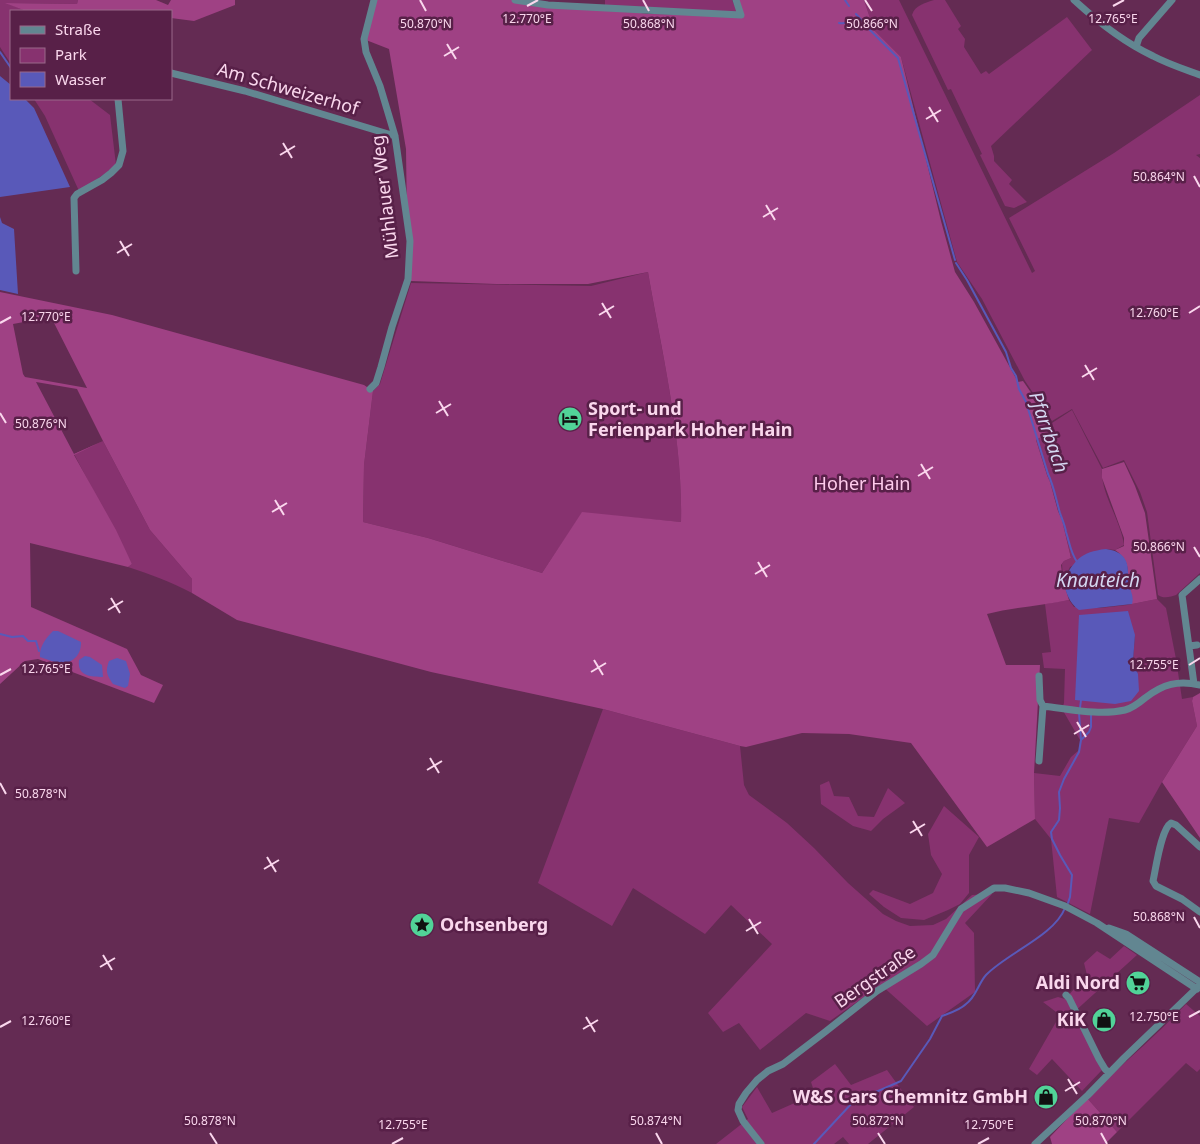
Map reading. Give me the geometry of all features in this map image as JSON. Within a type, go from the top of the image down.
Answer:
[{"type":"street","name":"Mühlauer Weg","points":[[370,389],[376,383],[408,275],[410,241],[396,136],[380,86],[366,52],[364,39],[374,0]]},
{"type":"street","points":[[515,0],[741,15],[736,0]]},
{"type":"street","points":[[1074,0],[1112,32],[1136,47],[1154,57],[1200,75]]},
{"type":"street","points":[[1136,47],[1139,38],[1172,0]]},
{"type":"street","name":"Am Schweizerhof","points":[[172,73],[245,91],[396,136]]},
{"type":"street","points":[[76,271],[74,198],[112,173],[118,165],[123,151],[118,100]]},
{"type":"street","points":[[1043,706],[1097,712],[1125,710],[1137,705],[1153,692],[1171,684],[1181,682],[1197,684],[1193,646],[1182,595],[1200,579]]},
{"type":"street","points":[[1039,676],[1040,700],[1043,706],[1040,761]]},
{"type":"street","points":[[1200,847],[1176,825],[1169,824],[1162,839],[1153,881],[1156,886],[1182,899],[1200,912]]},
{"type":"street","name":"Bergstraße","points":[[761,1144],[743,1121],[738,1110],[739,1104],[746,1093],[768,1070],[783,1064],[878,991],[921,964],[933,954],[961,909],[994,888],[1005,888],[1029,893],[1065,906],[1097,923],[1199,985]]},
{"type":"street","points":[[1035,1144],[1199,985]]},
{"type":"street","points":[[1066,995],[1099,1059],[1109,1073]]},
{"type":"green space","points":[[0,0],[78,0],[77,4],[7,3],[24,10],[10,10],[10,62],[0,47]]},
{"type":"green space","points":[[78,0],[156,0],[168,5],[171,0],[235,0],[235,5],[194,21],[172,18],[172,10],[23,10],[5,3],[77,4]]},
{"type":"green space","name":"Hoher Hain","points":[[376,0],[515,0],[648,14],[740,15],[735,0],[864,0],[874,30],[901,57],[955,272],[974,302],[1018,382],[1023,381],[1052,423],[1052,431],[1036,440],[1062,520],[1071,558],[1064,561],[1061,565],[1063,581],[1069,600],[987,614],[1006,665],[1040,665],[1034,773],[1035,819],[987,847],[911,743],[849,734],[802,733],[746,747],[740,746],[603,709],[431,672],[237,620],[192,593],[192,579],[150,530],[103,441],[74,455],[116,530],[132,564],[128,567],[30,543],[31,607],[127,649],[141,675],[163,685],[154,703],[38,659],[25,661],[0,684],[0,292],[112,315],[364,385],[373,391],[364,465],[363,522],[428,538],[542,573],[582,512],[681,522],[679,459],[675,428],[648,272],[588,284],[496,284],[411,281],[407,222],[406,149],[389,49],[366,40]],"holes":[[[51,317],[87,388],[25,377],[23,374],[13,324]],[[36,382],[77,389],[103,441],[74,454]]]},
{"type":"green space","points":[[605,0],[732,0],[738,13],[605,6]]},
{"type":"green space","points":[[864,0],[899,0],[1032,273],[1035,271],[1009,218],[1114,153],[1200,95],[1200,154],[1196,155],[1200,158],[1200,573],[1176,595],[1165,597],[1158,595],[1147,512],[1140,492],[1124,460],[1103,468],[1072,409],[1052,421],[1025,381],[982,299],[957,262],[901,57],[874,30]]},
{"type":"green space","points":[[934,0],[945,0],[961,26],[958,29],[965,39],[964,47],[981,74],[986,71],[989,74],[1067,17],[1092,50],[991,146],[994,161],[1012,180],[1009,184],[1027,202],[1014,208],[1005,206],[951,89],[948,90],[912,15],[918,7]]},
{"type":"green space","points":[[35,100],[90,100],[110,115],[116,165],[79,191],[45,116]]},
{"type":"green space","points":[[648,272],[675,428],[679,459],[681,522],[582,513],[542,573],[428,538],[363,522],[364,465],[373,391],[380,384],[411,283],[591,286]]},
{"type":"green space","points":[[1072,410],[1102,469],[1104,487],[1124,545],[1115,550],[1106,549],[1070,567],[1063,581],[1062,564],[1071,558],[1060,513],[1036,440],[1052,431],[1052,423]]},
{"type":"green space","points":[[103,441],[150,530],[192,579],[192,593],[160,578],[128,567],[132,564],[74,454]]},
{"type":"green space","points":[[1124,462],[1145,513],[1157,599],[1132,604],[1127,564],[1124,558],[1115,550],[1124,546],[1124,538],[1102,478],[1102,469]]},
{"type":"green space","points":[[1157,599],[1166,608],[1182,699],[1193,697],[1192,701],[1197,726],[1139,823],[1109,818],[1090,914],[1057,897],[1051,839],[1035,819],[1034,773],[1060,776],[1071,757],[1079,750],[1080,740],[1062,709],[1064,703],[1065,669],[1044,668],[1042,653],[1051,652],[1045,604],[1069,600],[1074,607],[1100,608]],"holes":[[[1079,615],[1135,635],[1133,661],[1138,674]]]},
{"type":"green space","points":[[1200,693],[1200,838],[1162,782],[1197,726],[1192,701],[1193,697]]},
{"type":"green space","points":[[603,709],[740,746],[744,785],[749,795],[787,823],[848,883],[883,914],[896,921],[910,926],[933,925],[946,919],[972,895],[992,894],[965,923],[974,933],[975,992],[927,1026],[881,985],[830,1021],[806,1013],[760,1050],[739,1023],[723,1032],[708,1013],[772,944],[731,905],[705,934],[633,888],[612,926],[538,883]]},
{"type":"green space","points":[[829,781],[834,796],[849,797],[858,816],[874,817],[888,788],[905,803],[883,819],[871,831],[853,826],[821,804],[820,785]]},
{"type":"green space","points":[[944,806],[979,837],[969,855],[969,893],[960,904],[924,920],[901,918],[869,894],[873,890],[910,904],[933,893],[942,874],[931,855],[928,834]]},
{"type":"green space","points":[[1124,946],[1137,955],[1073,1013],[1102,1070],[1082,1091],[1052,1059],[1037,1075],[1029,1069],[1060,1015],[1043,1002],[1058,997],[1065,999],[1087,975],[1084,963],[1097,951],[1110,959]]},
{"type":"green space","points":[[1186,1004],[1200,1016],[1200,1069],[1197,1072],[1186,1063],[1117,1132],[1087,1098]]},
{"type":"green space","points":[[835,1064],[851,1085],[887,1070],[914,1107],[868,1144],[849,1144],[843,1137],[834,1144],[716,1144],[748,1119],[742,1107],[757,1087],[772,1113],[815,1094],[811,1082]]},
{"type":"green space","points":[[1087,1098],[1117,1132],[1105,1144],[1052,1144],[1050,1137]]},
{"type":"water","points":[[0,76],[10,84],[10,100],[26,100],[34,108],[70,187],[0,197]]},
{"type":"water","points":[[0,217],[2,223],[14,229],[18,294],[0,290]]},
{"type":"water","name":"Knauteich","points":[[1106,549],[1119,553],[1127,562],[1132,604],[1079,610],[1070,601],[1063,581],[1079,558],[1090,552]]},
{"type":"water","name":"Knauteich","points":[[1128,611],[1135,635],[1133,661],[1138,674],[1139,691],[1131,701],[1115,704],[1075,700],[1079,615]]},
{"type":"water","points":[[53,631],[58,631],[81,642],[80,651],[76,657],[63,665],[40,657],[44,643]]},
{"type":"water","points":[[85,656],[102,665],[103,677],[93,677],[82,672],[79,660]]},
{"type":"water","points":[[117,658],[126,661],[130,674],[128,686],[125,688],[113,684],[107,673],[109,661]]},
{"type":"waterway","name":"Pfarrbach","points":[[845,0],[849,6]]},
{"type":"waterway","name":"Pfarrbach","points":[[856,14],[898,58],[955,260]]},
{"type":"waterway","points":[[839,23],[858,19]]},
{"type":"waterway","points":[[0,52],[10,67]]},
{"type":"waterway","name":"Pfarrbach","points":[[956,263],[1006,352],[1011,368],[1016,376],[1052,483],[1071,551],[1077,562]]},
{"type":"waterway","points":[[0,634],[12,637],[23,636],[28,641],[36,641],[39,651]]},
{"type":"waterway","points":[[1080,708],[1081,700]]},
{"type":"waterway","points":[[1079,713],[1081,740]]},
{"type":"waterway","name":"Pfarrbach","points":[[1068,903],[1072,875],[1052,839],[1051,832],[1059,820],[1059,792],[1079,752],[1081,740],[1089,732],[1091,715]]},
{"type":"waterway","name":"Pfarrbach","points":[[814,1144],[853,1102],[901,1081],[930,1039],[942,1016],[964,1006],[975,994],[986,975],[1041,936],[1059,918],[1065,908]]},
{"type":"place","name":"Sport- und Ferienpark Hoher Hain","points":[[570,419]]},
{"type":"place","name":"Ochsenberg","points":[[422,925]]},
{"type":"place","name":"Aldi Nord","points":[[1138,983]]},
{"type":"place","name":"KiK","points":[[1104,1020]]},
{"type":"place","name":"W&S Cars Chemnitz GmbH","points":[[1046,1097]]}]
